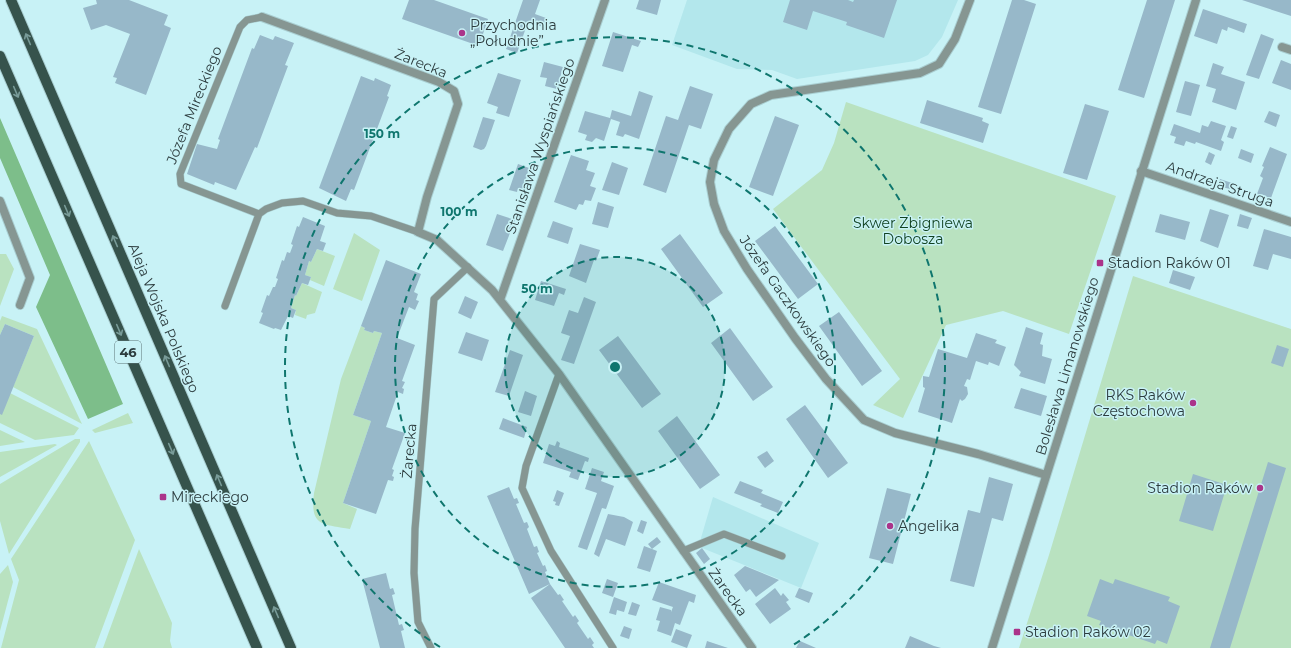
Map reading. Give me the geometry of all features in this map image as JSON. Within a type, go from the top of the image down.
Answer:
[{"type":"main road","name":"Aleja Wojska Polskiego","points":[[11,0],[291,648]]},
{"type":"main road","name":"46","points":[[0,56],[257,648]]},
{"type":"street","name":"Stanisława Wyspiańskiego","points":[[500,300],[605,0]]},
{"type":"street","name":"Józefa Gaczkowskiego","points":[[970,0],[955,39],[939,64],[920,73],[771,95],[751,104],[729,129],[714,160],[710,182],[714,204],[728,237],[747,269],[777,313],[826,379],[864,420],[895,433],[978,454],[1046,475]]},
{"type":"street","name":"Bolesława Limanowskiego","points":[[992,648],[1196,0]]},
{"type":"street","name":"Żarecka","points":[[262,17],[438,82],[454,91],[458,104],[427,197],[418,232],[437,240],[492,290],[559,374],[752,648]]},
{"type":"street","points":[[1282,47],[1291,50]]},
{"type":"street","name":"Andrzeja Struga","points":[[1141,171],[1291,222]]},
{"type":"street","points":[[0,201],[30,278],[20,305]]},
{"type":"lane","name":"Józefa Mireckiego","points":[[259,214],[181,184],[180,174],[240,27],[247,20],[262,17]]},
{"type":"lane","name":"Żarecka","points":[[259,214],[282,202],[303,201],[337,213],[371,216],[418,232]]},
{"type":"lane","points":[[226,306],[259,214]]},
{"type":"lane","name":"Żarecka","points":[[431,648],[418,622],[414,573],[416,529],[434,299],[468,267]]},
{"type":"lane","points":[[559,374],[526,466],[522,488],[551,551],[613,648]]},
{"type":"lane","points":[[683,551],[724,534],[782,556]]},
{"type":"shaded area","points":[[687,0],[958,0],[942,37],[928,55],[915,61],[797,79],[772,70],[737,69],[672,45]]},
{"type":"shaded area","points":[[713,497],[819,543],[801,588],[702,548],[701,538]]},
{"type":"green space","name":"Skwer Zbigniewa Dobosza","points":[[846,102],[1116,196],[1069,334],[1003,311],[946,325],[903,418],[873,405],[900,379],[773,209],[822,170],[834,143]]},
{"type":"green space","points":[[0,118],[123,404],[88,419],[36,307],[50,275],[0,158]]},
{"type":"green space","points":[[354,233],[380,250],[362,301],[333,289]]},
{"type":"green space","points":[[317,249],[335,256],[324,286],[310,280],[311,277],[305,275],[309,261],[311,262]]},
{"type":"green space","points":[[0,254],[6,254],[14,269],[0,306]]},
{"type":"green space","name":"RKS Raków Częstochowa","points":[[1133,276],[1291,329],[1291,648],[1019,648],[1049,555]]},
{"type":"green space","points":[[302,283],[322,292],[315,313],[307,315],[306,319],[295,315],[296,310],[291,308],[295,295],[296,296]]},
{"type":"green space","points":[[2,316],[37,329],[82,424],[13,387],[34,336],[5,324],[0,335],[0,321]]},
{"type":"green space","points":[[361,326],[365,328],[364,330],[373,333],[374,331],[382,333],[353,415],[371,421],[343,503],[357,509],[350,529],[320,522],[316,518],[313,504],[314,493],[341,379]]},
{"type":"green space","points":[[10,393],[79,428],[74,435],[35,440],[0,423],[0,414]]},
{"type":"green space","points":[[128,413],[133,423],[95,433],[92,430]]},
{"type":"green space","points":[[0,430],[25,442],[0,446]]},
{"type":"green space","points":[[75,439],[80,439],[80,442],[9,554],[0,521],[0,484]]},
{"type":"green space","points":[[89,441],[135,540],[95,648],[1,648],[19,580],[11,559]]},
{"type":"green space","points":[[55,444],[57,445],[0,477],[0,452]]},
{"type":"green space","points":[[139,549],[172,623],[170,641],[172,648],[103,648]]},
{"type":"green space","points":[[8,565],[13,582],[0,631],[0,574]]},
{"type":"building","points":[[96,0],[129,0],[168,15],[164,25],[171,28],[146,95],[115,83],[117,78],[113,77],[130,34],[106,25],[91,30],[83,8],[97,4]]},
{"type":"building","name":"Przychodnia „Południe”","points":[[409,0],[434,0],[488,19],[479,46],[402,19]]},
{"type":"building","points":[[523,0],[540,0],[535,14],[546,18],[543,27],[528,22],[517,53],[506,49]]},
{"type":"building","points":[[639,0],[661,0],[657,15],[636,9]]},
{"type":"building","points":[[790,0],[848,0],[853,2],[854,0],[897,0],[884,38],[846,25],[847,22],[813,11],[807,30],[783,22]]},
{"type":"building","points":[[1012,0],[1024,0],[1036,4],[1001,114],[978,107]]},
{"type":"building","points":[[1147,0],[1175,0],[1144,98],[1118,90]]},
{"type":"building","points":[[1242,0],[1291,0],[1291,16]]},
{"type":"building","points":[[1203,9],[1247,24],[1244,33],[1228,27],[1227,31],[1222,29],[1217,44],[1194,36]]},
{"type":"building","points":[[613,32],[641,41],[638,47],[632,45],[623,72],[602,66]]},
{"type":"building","points":[[1261,34],[1274,39],[1259,79],[1246,75]]},
{"type":"building","points":[[260,35],[273,40],[275,36],[294,43],[285,65],[288,66],[257,148],[255,147],[236,190],[215,182],[214,185],[187,174],[197,144],[217,149],[220,140],[218,139],[252,48],[254,49]]},
{"type":"building","points":[[1281,60],[1291,64],[1291,90],[1272,83]]},
{"type":"building","points":[[544,62],[563,67],[557,89],[545,86],[547,78],[540,77]]},
{"type":"building","points":[[1213,63],[1224,67],[1221,74],[1245,82],[1236,110],[1212,102],[1216,89],[1206,86]]},
{"type":"building","points":[[498,73],[521,80],[509,117],[496,113],[498,107],[487,103]]},
{"type":"building","points":[[361,76],[374,81],[375,78],[391,85],[387,96],[389,97],[354,190],[351,189],[346,201],[319,188]]},
{"type":"building","points":[[1185,81],[1200,85],[1191,116],[1176,112]]},
{"type":"building","points":[[690,86],[713,94],[701,129],[689,125],[666,193],[643,185],[666,116],[678,120]]},
{"type":"building","points":[[639,91],[653,96],[639,139],[625,134],[623,137],[616,135],[620,122],[611,119],[604,141],[596,138],[592,142],[585,140],[587,135],[578,132],[585,111],[610,118],[612,110],[631,116]]},
{"type":"building","points":[[927,100],[983,118],[982,121],[989,124],[983,143],[920,123]]},
{"type":"building","points":[[1085,104],[1109,111],[1087,180],[1063,173]]},
{"type":"building","points":[[1269,111],[1280,115],[1276,127],[1264,122]]},
{"type":"building","points":[[775,116],[799,125],[773,196],[749,187]]},
{"type":"building","points":[[483,117],[495,120],[486,146],[481,150],[473,147]]},
{"type":"building","points":[[1211,121],[1226,126],[1221,140],[1224,142],[1221,151],[1196,142],[1195,144],[1186,141],[1184,146],[1174,143],[1176,137],[1170,135],[1174,124],[1200,133],[1202,125],[1208,127]]},
{"type":"building","points":[[1231,126],[1237,128],[1233,139],[1227,137]]},
{"type":"building","points":[[1270,147],[1287,154],[1271,198],[1257,194],[1263,178],[1260,176],[1264,167],[1262,166]]},
{"type":"building","points":[[1241,149],[1254,154],[1251,163],[1238,158]]},
{"type":"building","points":[[1209,152],[1215,155],[1211,165],[1205,162]]},
{"type":"building","points":[[571,155],[589,161],[586,170],[595,173],[590,186],[596,188],[591,201],[585,200],[583,205],[579,204],[576,210],[554,202]]},
{"type":"building","points":[[612,162],[628,168],[619,195],[602,190]]},
{"type":"building","points":[[518,164],[529,168],[523,189],[518,188],[517,192],[509,190]]},
{"type":"building","points":[[1220,179],[1232,183],[1230,189],[1218,186]]},
{"type":"building","points":[[598,202],[614,207],[608,228],[592,224]]},
{"type":"building","points":[[1210,209],[1229,215],[1218,248],[1200,241]]},
{"type":"building","points":[[497,214],[515,220],[503,251],[486,245]]},
{"type":"building","points":[[1160,214],[1190,222],[1185,240],[1155,232]]},
{"type":"building","points":[[1240,214],[1252,218],[1248,229],[1237,226]]},
{"type":"building","points":[[303,217],[325,226],[320,241],[326,243],[323,251],[317,249],[311,262],[309,261],[305,275],[311,277],[308,285],[302,283],[296,296],[295,295],[291,308],[296,310],[293,318],[288,316],[281,330],[274,329],[259,323],[263,313],[261,312],[267,295],[269,296],[273,287],[275,287],[278,279],[276,278],[282,260],[284,261],[287,252],[290,253],[293,245],[291,244],[297,226],[299,227]]},
{"type":"building","points":[[553,221],[573,228],[568,244],[547,237]]},
{"type":"building","points":[[775,226],[818,284],[798,299],[755,241]]},
{"type":"building","points":[[1264,229],[1291,237],[1291,259],[1273,254],[1268,270],[1253,266]]},
{"type":"building","points":[[680,234],[723,293],[703,307],[661,249]]},
{"type":"building","points":[[580,244],[600,250],[596,261],[594,260],[586,283],[569,276]]},
{"type":"building","points":[[386,260],[421,274],[414,292],[418,294],[416,300],[419,301],[415,310],[409,307],[397,338],[415,345],[402,381],[405,382],[402,388],[404,389],[403,394],[398,392],[386,427],[405,433],[392,469],[394,470],[392,476],[394,477],[393,481],[388,480],[376,514],[343,503],[371,421],[353,415],[382,333],[374,331],[373,333],[364,330],[365,328],[361,326]]},
{"type":"building","points":[[1173,270],[1195,277],[1190,290],[1169,283]]},
{"type":"building","points":[[541,281],[566,289],[564,295],[559,293],[554,306],[535,300]]},
{"type":"building","points":[[465,296],[478,302],[471,319],[458,313]]},
{"type":"building","points":[[584,297],[596,302],[574,364],[561,360],[570,336],[561,333],[569,310],[578,313]]},
{"type":"building","points":[[839,312],[882,371],[862,386],[819,326]]},
{"type":"building","points":[[5,324],[34,336],[2,415],[0,414],[0,335]]},
{"type":"building","points":[[1026,327],[1043,333],[1040,344],[1043,345],[1042,356],[1052,359],[1045,384],[1019,376],[1021,372],[1014,365]]},
{"type":"building","points":[[730,328],[773,387],[753,401],[711,343]]},
{"type":"building","points":[[466,332],[489,340],[482,361],[458,353]]},
{"type":"building","points":[[976,333],[997,340],[995,343],[1006,347],[999,366],[989,362],[988,365],[976,361],[970,380],[967,379],[964,386],[967,387],[968,394],[962,401],[960,399],[952,423],[918,412],[925,388],[923,387],[923,376],[929,377],[938,349],[967,358]]},
{"type":"building","points":[[618,336],[661,394],[642,408],[599,350]]},
{"type":"building","points":[[1277,345],[1289,349],[1283,367],[1271,363]]},
{"type":"building","points":[[510,350],[523,355],[509,396],[495,392]]},
{"type":"building","points":[[1021,388],[1047,396],[1041,416],[1014,408]]},
{"type":"building","points":[[525,391],[537,396],[531,416],[518,412]]},
{"type":"building","points":[[805,405],[848,463],[828,478],[786,419]]},
{"type":"building","points":[[677,416],[720,475],[700,489],[658,431]]},
{"type":"building","points":[[503,418],[527,427],[524,438],[499,429]]},
{"type":"building","points":[[557,441],[560,443],[559,447],[589,458],[588,462],[585,461],[578,480],[569,477],[571,472],[543,463],[549,444],[555,446]]},
{"type":"building","points":[[767,451],[774,461],[765,468],[757,457]]},
{"type":"building","points":[[1268,462],[1286,468],[1230,648],[1210,648]]},
{"type":"building","points":[[592,468],[604,472],[601,481],[614,486],[606,509],[602,508],[587,550],[578,547],[597,493],[585,489]]},
{"type":"building","points":[[1193,474],[1227,485],[1213,531],[1179,521]]},
{"type":"building","points":[[989,477],[1013,484],[1003,521],[992,518],[974,587],[950,581],[968,510],[980,513]]},
{"type":"building","points":[[740,481],[763,490],[761,493],[783,502],[778,513],[760,506],[762,504],[734,493]]},
{"type":"building","points":[[509,487],[514,499],[517,498],[519,503],[516,504],[524,523],[527,522],[529,527],[527,529],[534,547],[537,546],[539,552],[537,553],[543,566],[545,565],[547,571],[545,572],[550,584],[529,594],[487,496]]},
{"type":"building","name":"Angelika","points":[[887,488],[911,494],[893,564],[869,558]]},
{"type":"building","points":[[557,490],[564,493],[559,506],[555,505],[556,502],[553,501]]},
{"type":"building","points":[[608,514],[624,517],[633,522],[625,546],[606,539],[599,557],[594,554]]},
{"type":"building","points":[[641,520],[647,522],[643,534],[637,531]]},
{"type":"building","points":[[657,537],[661,542],[652,549],[648,544]]},
{"type":"building","points":[[644,546],[657,551],[650,572],[637,568]]},
{"type":"building","points":[[702,548],[710,559],[704,564],[696,553]]},
{"type":"building","points":[[745,566],[779,580],[756,597],[750,589],[746,592],[734,575]]},
{"type":"building","points":[[386,573],[390,589],[393,588],[395,594],[392,595],[399,625],[402,624],[404,630],[401,631],[405,648],[380,648],[362,579]]},
{"type":"building","points":[[607,579],[618,583],[613,597],[602,593]]},
{"type":"building","points":[[1100,579],[1113,584],[1115,579],[1170,597],[1168,601],[1180,606],[1167,644],[1157,640],[1155,644],[1099,625],[1101,621],[1087,616]]},
{"type":"building","points":[[659,582],[696,595],[694,603],[689,601],[680,625],[675,623],[671,636],[657,631],[660,621],[656,620],[660,607],[671,610],[671,612],[673,607],[652,600]]},
{"type":"building","points":[[550,584],[558,595],[560,594],[564,600],[562,601],[573,617],[575,615],[579,621],[577,623],[588,639],[590,637],[594,643],[592,645],[594,648],[565,648],[531,598]]},
{"type":"building","points":[[775,588],[781,596],[783,593],[789,600],[786,602],[791,609],[770,624],[755,604]]},
{"type":"building","points":[[799,588],[813,593],[809,603],[795,597]]},
{"type":"building","points":[[614,597],[627,602],[624,612],[617,610],[616,615],[609,613]]},
{"type":"building","points":[[632,602],[640,605],[636,616],[628,614]]},
{"type":"building","points":[[624,626],[632,629],[629,639],[620,636]]},
{"type":"building","points":[[676,629],[692,635],[687,648],[671,642]]},
{"type":"building","points":[[910,636],[934,646],[941,648],[905,648]]},
{"type":"building","points":[[707,641],[728,648],[705,648]]},
{"type":"building","points":[[800,641],[816,648],[796,648]]},
{"type":"place","name":"Przychodnia „Południe”","points":[[462,33]]},
{"type":"place","name":"Stadion Raków 01","points":[[1100,263]]},
{"type":"place","name":"RKS Raków Częstochowa","points":[[1193,403]]},
{"type":"place","name":"Stadion Raków","points":[[1260,488]]},
{"type":"place","name":"Mireckiego","points":[[163,497]]},
{"type":"place","name":"Angelika","points":[[890,526]]},
{"type":"place","name":"Stadion Raków 02","points":[[1017,632]]}]
